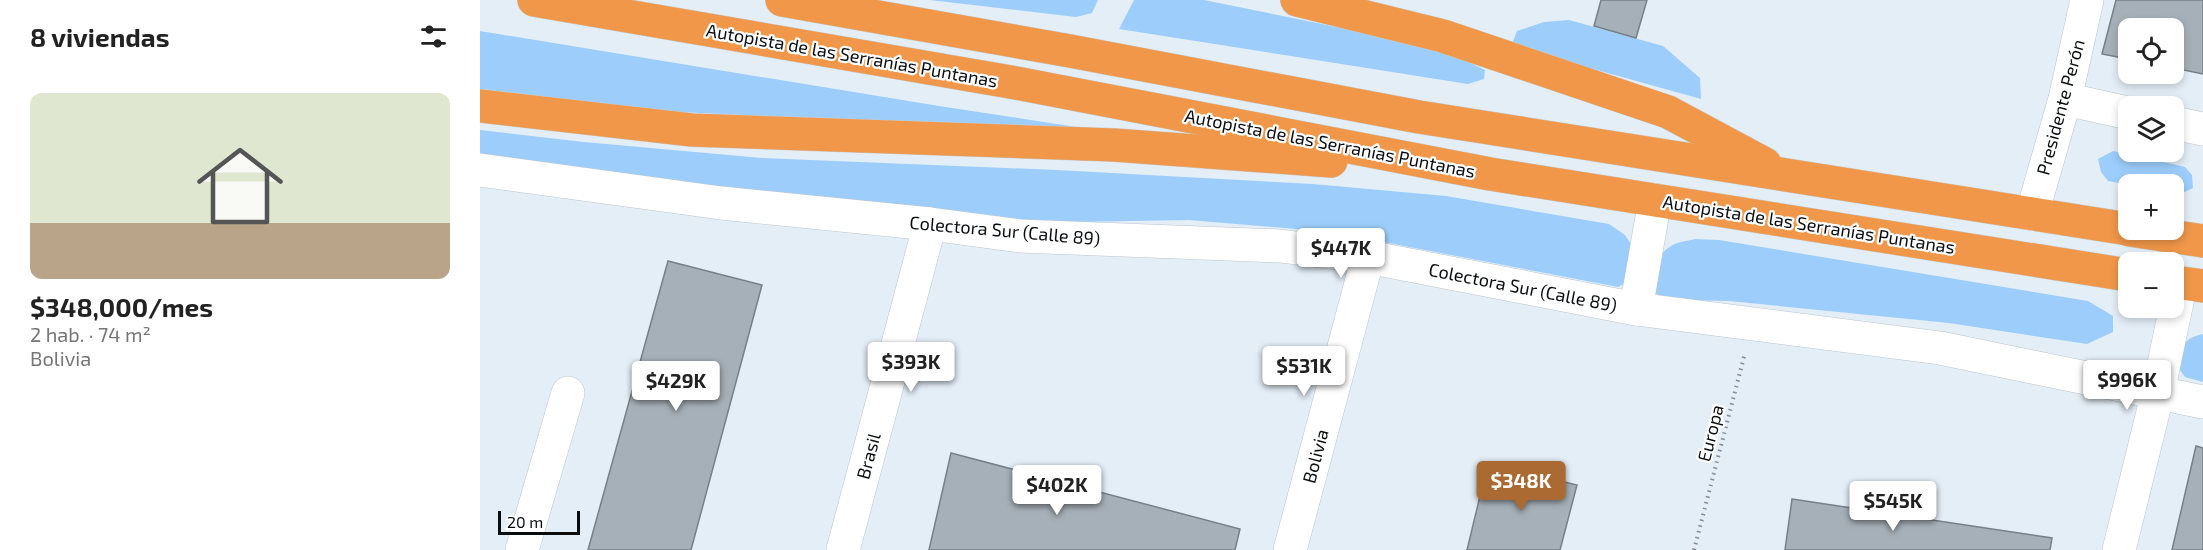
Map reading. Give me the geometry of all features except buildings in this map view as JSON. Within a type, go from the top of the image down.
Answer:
[{"type":"highway","name":"Autopista de las Serranías Puntanas","points":[[534,0],[1004,81],[1490,174],[2118,273]]},
{"type":"highway","points":[[782,0],[1419,117],[2118,227]]},
{"type":"highway","points":[[1297,0],[1443,36],[1668,111],[1785,175]]},
{"type":"highway","points":[[480,106],[692,130],[1114,145],[1490,174]]},
{"type":"highway","points":[[2184,238],[2203,241]]},
{"type":"street","name":"Presidente Perón","points":[[2032,214],[2065,99],[2087,0]]},
{"type":"street","points":[[2065,99],[2118,111]]},
{"type":"street","points":[[2184,125],[2203,129]]},
{"type":"street","name":"Colectora Sur (Calle 89)","points":[[480,170],[721,203],[930,224],[1020,236],[1280,246],[1368,257],[1636,309],[1940,348],[2203,402]]},
{"type":"street","points":[[1636,309],[1655,200]]},
{"type":"street","name":"Brasil","points":[[843,550],[930,224]]},
{"type":"street","name":"Bolivia","points":[[1290,550],[1368,257]]},
{"type":"street","points":[[2119,550],[2186,284]]},
{"type":"street","points":[[522,550],[568,393]]},
{"type":"path","name":"Europa","points":[[1694,550],[1752,324]]},
{"type":"shaded area","points":[[930,0],[1098,0],[1092,13],[1076,17]]},
{"type":"shaded area","points":[[1134,0],[1204,0],[1416,43],[1458,57],[1485,70],[1484,79],[1468,84],[1119,29]]},
{"type":"shaded area","points":[[1569,20],[1663,46],[1700,78],[1701,99],[1511,46],[1517,31],[1544,22]]},
{"type":"shaded area","points":[[480,31],[1109,132],[658,111],[480,89]]},
{"type":"shaded area","points":[[480,130],[762,158],[1057,170],[1313,184],[1446,196],[1609,224],[1625,235],[1635,250],[1629,281],[1618,287],[1331,232],[1189,220],[1011,223],[865,208],[505,159],[480,153]]},
{"type":"shaded area","points":[[2113,151],[2118,152],[2118,162],[2162,162],[2185,167],[2192,175],[2193,188],[2184,192],[2184,174],[2118,174],[2118,183],[2108,181],[2101,172],[2098,159]]},
{"type":"shaded area","points":[[1695,239],[1719,240],[2088,301],[2113,316],[2113,332],[2087,344],[1949,323],[1729,301],[1674,300],[1656,294],[1653,274],[1660,256],[1673,245]]},
{"type":"shaded area","points":[[2203,334],[2203,382],[2185,377],[2175,363],[2184,344]]}]
